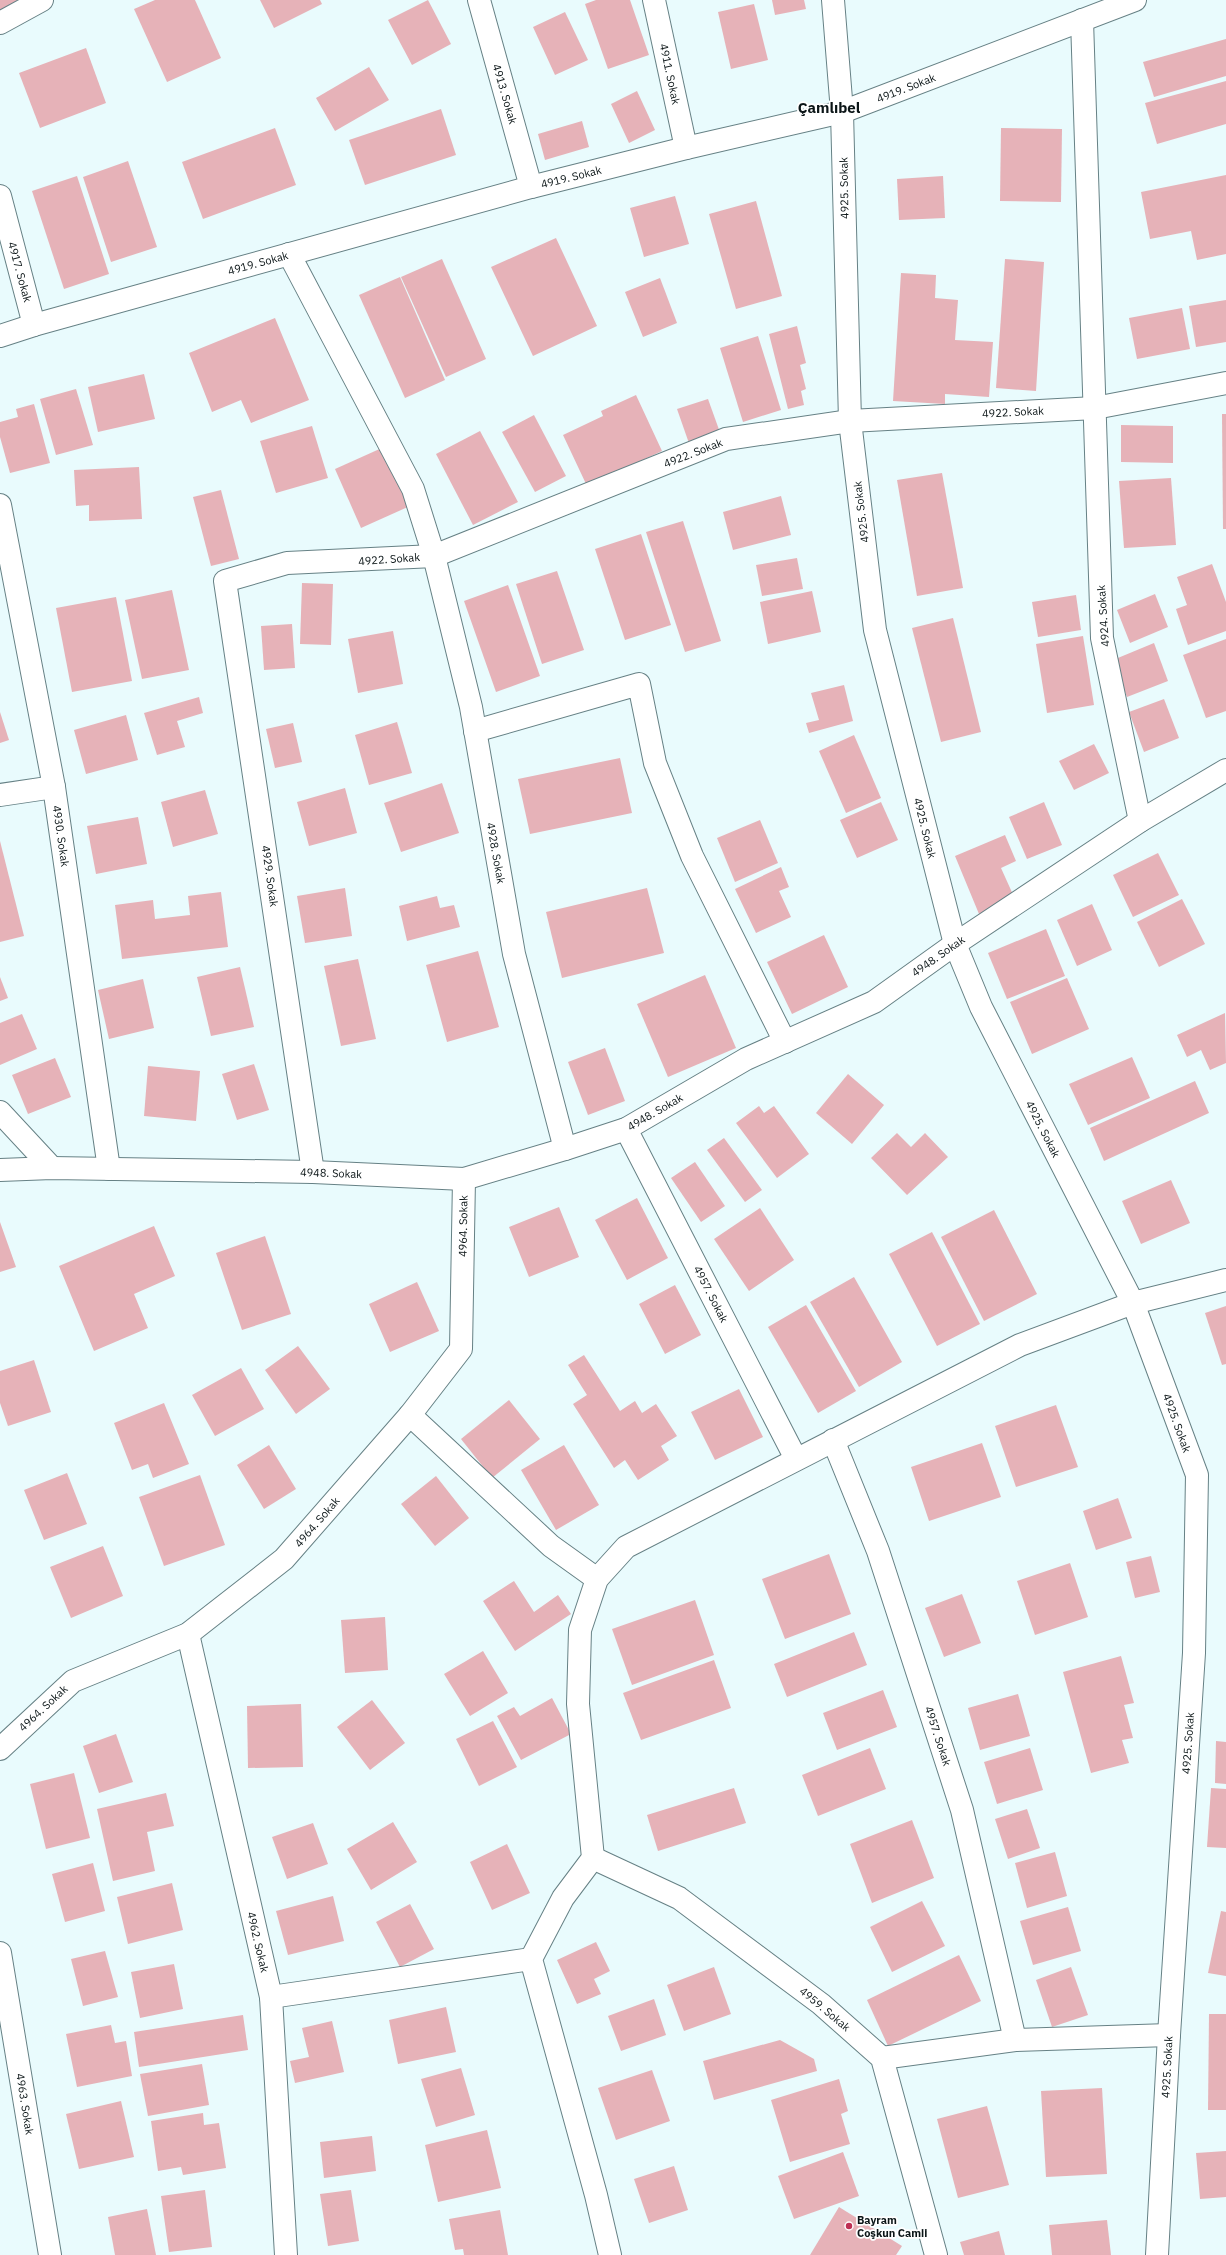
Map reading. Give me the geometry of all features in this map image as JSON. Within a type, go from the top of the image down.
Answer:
[{"type":"street","points":[[0,23],[42,0]]},
{"type":"street","name":"4913. Sokak","points":[[478,0],[531,187]]},
{"type":"street","name":"4911. Sokak","points":[[654,0],[686,148]]},
{"type":"street","name":"4925. Sokak","points":[[833,0],[842,112],[850,421],[875,630],[955,944],[981,1007],[1133,1303],[1197,1476],[1194,1654],[1169,2035],[1157,2255]]},
{"type":"street","name":"4919. Sokak","points":[[0,336],[34,325],[531,187],[686,148],[842,112],[1134,0]]},
{"type":"street","name":"4924. Sokak","points":[[1082,20],[1102,638],[1140,821]]},
{"type":"street","name":"4917. Sokak","points":[[0,196],[34,325]]},
{"type":"street","name":"4928. Sokak","points":[[290,254],[413,489],[434,556],[475,731],[514,954],[564,1149]]},
{"type":"street","name":"4922. Sokak","points":[[225,581],[287,563],[434,556],[726,440],[850,421],[1095,408],[1226,383]]},
{"type":"street","name":"4930. Sokak","points":[[1,514],[54,787],[109,1169]]},
{"type":"street","name":"4929. Sokak","points":[[225,581],[313,1172]]},
{"type":"street","points":[[475,731],[639,684],[655,763],[692,856],[785,1042]]},
{"type":"street","name":"4948. Sokak","points":[[0,1170],[52,1168],[313,1172],[464,1179],[626,1129],[746,1059],[874,1002],[955,944],[1140,821],[1226,770]]},
{"type":"street","points":[[0,795],[54,787]]},
{"type":"street","points":[[0,1112],[52,1168]]},
{"type":"street","name":"4957. Sokak","points":[[626,1129],[796,1458]]},
{"type":"street","name":"4964. Sokak","points":[[0,1749],[73,1681],[188,1634],[284,1559],[410,1416],[461,1349],[464,1179]]},
{"type":"street","points":[[610,2255],[596,2195],[531,1959],[563,1898],[593,1858],[578,1704],[580,1630],[597,1579],[626,1547],[796,1458],[1020,1345],[1133,1303],[1226,1280]]},
{"type":"street","points":[[410,1416],[551,1546],[597,1579]]},
{"type":"street","name":"4957. Sokak","points":[[833,1440],[878,1551],[962,1810],[1015,2040]]},
{"type":"street","name":"4962. Sokak","points":[[188,1634],[271,1997],[286,2255]]},
{"type":"street","name":"4959. Sokak","points":[[593,1858],[679,1898],[821,2004],[882,2058]]},
{"type":"street","name":"4963. Sokak","points":[[0,1953],[50,2255]]},
{"type":"street","points":[[271,1997],[531,1959]]},
{"type":"street","points":[[936,2255],[882,2058],[1015,2040],[1169,2035]]},
{"type":"building","points":[[0,0],[31,0],[0,18]]},
{"type":"building","points":[[155,0],[195,0],[221,58],[167,82],[134,9]]},
{"type":"building","points":[[260,0],[320,0],[322,4],[274,28]]},
{"type":"building","points":[[428,0],[451,44],[412,65],[388,20]]},
{"type":"building","points":[[596,0],[630,0],[649,55],[608,69],[585,4]]},
{"type":"building","points":[[772,0],[804,0],[806,9],[775,15]]},
{"type":"building","points":[[754,4],[768,60],[731,69],[718,12]]},
{"type":"building","points":[[565,12],[588,60],[555,75],[533,27]]},
{"type":"building","points":[[1226,39],[1226,76],[1154,97],[1143,62]]},
{"type":"building","points":[[86,48],[106,103],[40,128],[19,73]]},
{"type":"building","points":[[369,67],[389,100],[335,131],[316,98]]},
{"type":"building","points":[[1226,81],[1226,124],[1157,144],[1145,103]]},
{"type":"building","points":[[637,91],[655,130],[629,143],[611,104]]},
{"type":"building","points":[[441,109],[456,155],[365,185],[349,140]]},
{"type":"building","points":[[582,121],[589,147],[545,160],[538,134]]},
{"type":"building","points":[[275,128],[296,185],[203,219],[182,162]]},
{"type":"building","points":[[1001,128],[1062,129],[1061,202],[1000,201]]},
{"type":"building","points":[[128,161],[157,247],[111,262],[83,177]]},
{"type":"building","points":[[1226,175],[1226,254],[1197,260],[1191,231],[1150,239],[1141,192]]},
{"type":"building","points":[[77,176],[109,274],[64,289],[32,191]]},
{"type":"building","points":[[943,176],[945,218],[899,220],[897,179]]},
{"type":"building","points":[[675,196],[689,244],[644,257],[630,208]]},
{"type":"building","points":[[756,201],[782,296],[736,309],[709,214]]},
{"type":"building","points":[[556,238],[597,326],[533,356],[491,267]]},
{"type":"building","points":[[442,259],[486,359],[446,377],[401,277]]},
{"type":"building","points":[[1005,259],[1044,262],[1036,391],[996,388]]},
{"type":"building","points":[[901,273],[936,275],[935,298],[958,300],[955,340],[993,342],[989,397],[945,394],[945,404],[893,401]]},
{"type":"building","points":[[400,277],[445,380],[405,398],[359,295]]},
{"type":"building","points":[[660,278],[677,323],[643,337],[625,292]]},
{"type":"building","points":[[1226,300],[1226,342],[1196,347],[1189,306]]},
{"type":"building","points":[[1182,308],[1190,349],[1137,359],[1129,318]]},
{"type":"building","points":[[275,318],[309,400],[251,423],[241,400],[212,412],[189,353]]},
{"type":"building","points":[[797,326],[806,363],[800,365],[806,389],[801,391],[804,405],[788,409],[769,334]]},
{"type":"building","points":[[758,336],[781,410],[743,422],[720,348]]},
{"type":"building","points":[[144,374],[155,419],[98,432],[88,387]]},
{"type":"building","points":[[76,389],[93,445],[56,455],[40,399]]},
{"type":"building","points":[[636,395],[662,451],[587,486],[563,435],[603,416],[601,411]]},
{"type":"building","points":[[708,399],[722,438],[691,449],[677,409]]},
{"type":"building","points":[[34,404],[50,463],[10,473],[0,437],[0,422],[18,417],[16,409]]},
{"type":"building","points":[[1222,414],[1226,414],[1226,529],[1223,529]]},
{"type":"building","points":[[534,415],[566,476],[535,492],[502,432]]},
{"type":"building","points":[[1121,425],[1173,426],[1173,463],[1121,462]]},
{"type":"building","points":[[312,426],[328,478],[276,493],[260,441]]},
{"type":"building","points":[[480,431],[518,502],[473,525],[436,454]]},
{"type":"building","points":[[384,447],[410,506],[361,528],[335,469]]},
{"type":"building","points":[[139,467],[142,519],[89,521],[89,505],[76,506],[74,470]]},
{"type":"building","points":[[942,473],[963,588],[917,596],[897,480]]},
{"type":"building","points":[[1171,478],[1176,545],[1124,548],[1119,481]]},
{"type":"building","points":[[221,490],[239,559],[211,566],[193,497]]},
{"type":"building","points":[[781,496],[791,535],[733,550],[723,512]]},
{"type":"building","points":[[683,521],[721,641],[685,652],[646,532]]},
{"type":"building","points":[[641,534],[671,625],[625,640],[595,549]]},
{"type":"building","points":[[797,558],[803,589],[762,596],[756,565]]},
{"type":"building","points":[[1212,564],[1226,602],[1226,631],[1188,645],[1176,609],[1187,605],[1177,577]]},
{"type":"building","points":[[557,571],[584,650],[542,664],[516,584]]},
{"type":"building","points":[[302,583],[333,584],[331,645],[300,644]]},
{"type":"building","points":[[508,585],[540,676],[496,692],[464,601]]},
{"type":"building","points":[[172,590],[189,670],[142,679],[125,600]]},
{"type":"building","points":[[812,591],[821,632],[768,644],[760,602]]},
{"type":"building","points":[[1155,594],[1168,627],[1130,643],[1117,610]]},
{"type":"building","points":[[1076,595],[1081,630],[1038,637],[1032,602]]},
{"type":"building","points":[[116,597],[132,681],[72,692],[56,608]]},
{"type":"building","points":[[953,618],[981,732],[941,742],[912,628]]},
{"type":"building","points":[[292,624],[295,668],[264,670],[261,626]]},
{"type":"building","points":[[393,631],[403,684],[358,693],[348,639]]},
{"type":"building","points":[[1083,636],[1094,705],[1047,713],[1036,644]]},
{"type":"building","points":[[1226,639],[1226,711],[1206,718],[1183,655]]},
{"type":"building","points":[[1154,643],[1168,681],[1127,697],[1113,660]]},
{"type":"building","points":[[844,685],[853,721],[809,733],[806,723],[819,720],[811,693]]},
{"type":"building","points":[[199,697],[203,713],[177,721],[185,747],[157,755],[144,713]]},
{"type":"building","points":[[1164,699],[1179,738],[1144,752],[1129,712]]},
{"type":"building","points":[[0,712],[9,740],[0,743]]},
{"type":"building","points":[[126,715],[138,760],[86,774],[74,730]]},
{"type":"building","points":[[397,722],[412,773],[369,785],[355,735]]},
{"type":"building","points":[[293,723],[302,762],[275,768],[266,729]]},
{"type":"building","points":[[854,735],[881,798],[846,813],[819,751]]},
{"type":"building","points":[[1094,744],[1109,773],[1074,790],[1059,761]]},
{"type":"building","points":[[620,758],[632,813],[530,834],[518,779]]},
{"type":"building","points":[[442,783],[459,833],[401,852],[384,803]]},
{"type":"building","points":[[345,788],[357,833],[309,846],[297,802]]},
{"type":"building","points":[[205,790],[218,834],[173,847],[161,802]]},
{"type":"building","points":[[881,802],[898,840],[857,858],[840,820]]},
{"type":"building","points":[[1044,802],[1062,845],[1027,859],[1009,817]]},
{"type":"building","points":[[138,817],[147,864],[96,874],[87,826]]},
{"type":"building","points":[[760,820],[778,863],[735,882],[717,838]]},
{"type":"building","points":[[1005,835],[1016,861],[1001,868],[1015,899],[979,914],[955,856]]},
{"type":"building","points":[[0,841],[24,936],[0,942]]},
{"type":"building","points":[[1158,853],[1179,895],[1133,917],[1113,875]]},
{"type":"building","points":[[781,867],[789,887],[779,891],[791,917],[756,933],[735,889]]},
{"type":"building","points":[[345,888],[352,936],[305,943],[297,896]]},
{"type":"building","points":[[647,888],[664,953],[562,978],[546,912]]},
{"type":"building","points":[[221,892],[228,947],[122,959],[115,905],[153,900],[155,919],[190,915],[188,896]]},
{"type":"building","points":[[437,896],[440,908],[454,905],[460,927],[407,941],[399,906]]},
{"type":"building","points":[[1182,899],[1205,944],[1159,967],[1137,922]]},
{"type":"building","points":[[1092,904],[1112,950],[1077,966],[1057,920]]},
{"type":"building","points":[[1046,929],[1065,976],[1007,999],[988,953]]},
{"type":"building","points":[[824,935],[848,987],[792,1014],[767,962]]},
{"type":"building","points":[[478,951],[499,1027],[447,1042],[426,965]]},
{"type":"building","points":[[358,959],[376,1039],[341,1046],[324,966]]},
{"type":"building","points":[[240,967],[254,1027],[211,1036],[197,977]]},
{"type":"building","points":[[705,975],[736,1048],[668,1077],[637,1004]]},
{"type":"building","points":[[0,977],[8,998],[0,1001]]},
{"type":"building","points":[[1067,978],[1089,1029],[1032,1054],[1010,1002]]},
{"type":"building","points":[[143,979],[154,1028],[109,1039],[98,990]]},
{"type":"building","points":[[1225,1013],[1226,1063],[1210,1070],[1201,1050],[1187,1057],[1177,1035]]},
{"type":"building","points":[[22,1014],[37,1049],[0,1065],[0,1023]]},
{"type":"building","points":[[605,1048],[625,1101],[588,1115],[568,1062]]},
{"type":"building","points":[[1132,1057],[1150,1098],[1088,1125],[1069,1084]]},
{"type":"building","points":[[55,1058],[71,1097],[28,1114],[12,1075]]},
{"type":"building","points":[[254,1064],[269,1110],[237,1120],[222,1074]]},
{"type":"building","points":[[148,1066],[200,1071],[196,1121],[144,1116]]},
{"type":"building","points":[[848,1074],[884,1105],[852,1144],[816,1113]]},
{"type":"building","points":[[1195,1081],[1209,1113],[1104,1161],[1090,1128]]},
{"type":"building","points":[[759,1106],[764,1113],[774,1106],[809,1154],[777,1178],[736,1123]]},
{"type":"building","points":[[897,1133],[911,1147],[925,1133],[948,1157],[907,1195],[871,1158]]},
{"type":"building","points":[[724,1138],[762,1190],[745,1202],[707,1150]]},
{"type":"building","points":[[695,1162],[725,1206],[701,1222],[671,1178]]},
{"type":"building","points":[[1171,1180],[1190,1223],[1141,1244],[1122,1201]]},
{"type":"building","points":[[637,1198],[668,1258],[627,1280],[595,1220]]},
{"type":"building","points":[[559,1207],[579,1257],[529,1277],[509,1227]]},
{"type":"building","points":[[760,1208],[794,1260],[749,1291],[714,1239]]},
{"type":"building","points":[[994,1210],[1037,1294],[984,1321],[941,1237]]},
{"type":"building","points":[[0,1222],[16,1267],[0,1272]]},
{"type":"building","points":[[154,1226],[175,1276],[134,1294],[148,1328],[94,1351],[59,1266]]},
{"type":"building","points":[[932,1232],[980,1324],[937,1346],[889,1254]]},
{"type":"building","points":[[265,1236],[291,1314],[242,1330],[216,1253]]},
{"type":"building","points":[[854,1277],[902,1362],[859,1387],[810,1302]]},
{"type":"building","points":[[417,1282],[439,1331],[390,1352],[369,1304]]},
{"type":"building","points":[[675,1285],[701,1335],[665,1354],[639,1304]]},
{"type":"building","points":[[806,1305],[856,1391],[818,1413],[768,1327]]},
{"type":"building","points":[[1226,1306],[1226,1364],[1222,1365],[1205,1313]]},
{"type":"building","points":[[298,1346],[330,1389],[296,1414],[265,1370]]},
{"type":"building","points":[[584,1355],[620,1411],[635,1401],[642,1413],[656,1404],[677,1436],[661,1446],[669,1460],[638,1480],[625,1460],[614,1468],[573,1404],[587,1395],[568,1365]]},
{"type":"building","points":[[34,1360],[51,1412],[8,1426],[0,1403],[0,1371]]},
{"type":"building","points":[[241,1368],[264,1409],[215,1436],[192,1395]]},
{"type":"building","points":[[739,1389],[763,1437],[715,1460],[691,1412]]},
{"type":"building","points":[[509,1400],[540,1439],[492,1478],[461,1439]]},
{"type":"building","points":[[164,1403],[189,1464],[153,1478],[148,1464],[132,1470],[114,1423]]},
{"type":"building","points":[[1056,1405],[1078,1467],[1016,1487],[995,1426]]},
{"type":"building","points":[[982,1443],[1001,1497],[929,1521],[911,1467]]},
{"type":"building","points":[[269,1445],[296,1489],[264,1509],[237,1465]]},
{"type":"building","points":[[564,1445],[599,1505],[556,1530],[521,1470]]},
{"type":"building","points":[[67,1473],[87,1524],[44,1540],[24,1490]]},
{"type":"building","points":[[200,1475],[225,1545],[164,1566],[139,1497]]},
{"type":"building","points":[[436,1476],[469,1518],[435,1546],[401,1504]]},
{"type":"building","points":[[1118,1498],[1132,1538],[1096,1550],[1083,1511]]},
{"type":"building","points":[[103,1546],[123,1596],[71,1618],[50,1567]]},
{"type":"building","points":[[829,1554],[851,1614],[785,1639],[762,1579]]},
{"type":"building","points":[[1151,1556],[1160,1592],[1135,1598],[1126,1562]]},
{"type":"building","points":[[1070,1563],[1088,1617],[1035,1635],[1017,1581]]},
{"type":"building","points":[[514,1581],[534,1612],[558,1595],[571,1614],[515,1651],[483,1601]]},
{"type":"building","points":[[962,1594],[981,1643],[944,1657],[925,1608]]},
{"type":"building","points":[[695,1600],[714,1655],[632,1685],[612,1629]]},
{"type":"building","points":[[385,1617],[388,1670],[345,1673],[341,1620]]},
{"type":"building","points":[[854,1632],[867,1665],[787,1697],[774,1664]]},
{"type":"building","points":[[483,1651],[508,1693],[470,1716],[444,1674]]},
{"type":"building","points":[[1121,1656],[1134,1703],[1124,1705],[1133,1738],[1122,1740],[1129,1763],[1091,1773],[1063,1672]]},
{"type":"building","points":[[714,1660],[731,1708],[641,1740],[623,1693]]},
{"type":"building","points":[[883,1690],[897,1727],[837,1750],[823,1713]]},
{"type":"building","points":[[1018,1694],[1030,1736],[980,1750],[968,1708]]},
{"type":"building","points":[[552,1698],[571,1734],[521,1760],[497,1716],[514,1707],[520,1716]]},
{"type":"building","points":[[372,1700],[405,1743],[370,1770],[337,1727]]},
{"type":"building","points":[[301,1704],[303,1767],[248,1768],[247,1706]]},
{"type":"building","points":[[493,1721],[517,1767],[479,1786],[456,1739]]},
{"type":"building","points":[[116,1734],[133,1782],[99,1793],[83,1746]]},
{"type":"building","points":[[1216,1741],[1226,1742],[1226,1784],[1215,1783]]},
{"type":"building","points":[[870,1748],[886,1789],[818,1816],[802,1775]]},
{"type":"building","points":[[1030,1748],[1043,1790],[997,1804],[984,1762]]},
{"type":"building","points":[[74,1773],[90,1838],[46,1849],[30,1784]]},
{"type":"building","points":[[734,1788],[746,1823],[658,1851],[647,1815]]},
{"type":"building","points":[[1211,1788],[1226,1789],[1226,1848],[1207,1847]]},
{"type":"building","points":[[166,1793],[174,1826],[147,1832],[155,1871],[113,1881],[97,1809]]},
{"type":"building","points":[[1027,1809],[1040,1848],[1008,1859],[995,1819]]},
{"type":"building","points":[[912,1820],[934,1878],[872,1903],[850,1844]]},
{"type":"building","points":[[393,1822],[417,1862],[371,1890],[347,1849]]},
{"type":"building","points":[[313,1823],[328,1864],[287,1879],[272,1837]]},
{"type":"building","points":[[507,1844],[530,1893],[492,1910],[470,1862]]},
{"type":"building","points":[[1055,1852],[1067,1896],[1027,1908],[1015,1863]]},
{"type":"building","points":[[93,1863],[105,1911],[65,1922],[52,1874]]},
{"type":"building","points":[[172,1883],[183,1930],[128,1944],[117,1897]]},
{"type":"building","points":[[333,1896],[344,1941],[288,1955],[276,1911]]},
{"type":"building","points":[[922,1901],[945,1946],[892,1972],[870,1927]]},
{"type":"building","points":[[410,1904],[434,1949],[400,1967],[376,1922]]},
{"type":"building","points":[[1068,1907],[1081,1951],[1033,1965],[1020,1921]]},
{"type":"building","points":[[1221,1911],[1226,1912],[1226,1976],[1208,1973]]},
{"type":"building","points":[[596,1942],[610,1971],[594,1979],[601,1994],[577,2004],[557,1960]]},
{"type":"building","points":[[105,1951],[118,1997],[83,2006],[71,1959]]},
{"type":"building","points":[[959,1955],[981,2001],[888,2046],[867,2000]]},
{"type":"building","points":[[174,1964],[183,2009],[140,2018],[131,1972]]},
{"type":"building","points":[[714,1967],[731,2014],[684,2031],[667,1985]]},
{"type":"building","points":[[1071,1967],[1088,2015],[1052,2027],[1036,1980]]},
{"type":"building","points":[[654,1999],[666,2035],[621,2051],[608,2016]]},
{"type":"building","points":[[446,2007],[456,2052],[398,2064],[389,2020]]},
{"type":"building","points":[[1209,2014],[1226,2014],[1226,2110],[1208,2110]]},
{"type":"building","points":[[243,2015],[248,2050],[139,2067],[134,2032]]},
{"type":"building","points":[[332,2021],[344,2072],[295,2083],[290,2061],[309,2057],[302,2028]]},
{"type":"building","points":[[111,2025],[115,2043],[126,2041],[132,2076],[77,2087],[66,2034]]},
{"type":"building","points":[[780,2040],[814,2059],[817,2071],[714,2100],[703,2061]]},
{"type":"building","points":[[202,2064],[209,2105],[148,2116],[140,2074]]},
{"type":"building","points":[[461,2068],[475,2115],[436,2127],[421,2079]]},
{"type":"building","points":[[652,2070],[670,2121],[616,2140],[598,2088]]},
{"type":"building","points":[[839,2079],[848,2111],[841,2114],[850,2144],[790,2162],[771,2100]]},
{"type":"building","points":[[1102,2088],[1107,2174],[1046,2177],[1041,2091]]},
{"type":"building","points":[[121,2101],[134,2157],[79,2169],[66,2114]]},
{"type":"building","points":[[987,2106],[1009,2185],[958,2198],[937,2119]]},
{"type":"building","points":[[203,2113],[204,2125],[219,2123],[226,2168],[183,2175],[181,2167],[158,2171],[151,2121]]},
{"type":"building","points":[[487,2130],[501,2188],[438,2202],[425,2145]]},
{"type":"building","points":[[372,2136],[376,2171],[324,2178],[320,2142]]},
{"type":"building","points":[[1226,2151],[1226,2197],[1200,2199],[1196,2153]]},
{"type":"building","points":[[843,2152],[859,2196],[794,2219],[778,2176]]},
{"type":"building","points":[[674,2166],[688,2210],[649,2223],[634,2179]]},
{"type":"building","points":[[205,2190],[212,2247],[169,2252],[161,2196]]},
{"type":"building","points":[[351,2190],[359,2241],[328,2246],[320,2194]]},
{"type":"building","name":"Bayram Coşkun Camii","points":[[839,2207],[902,2246],[896,2255],[810,2255]]},
{"type":"building","points":[[147,2209],[156,2255],[115,2255],[108,2217]]},
{"type":"building","points":[[500,2210],[508,2255],[464,2255],[463,2249],[455,2250],[449,2219]]},
{"type":"building","points":[[1107,2220],[1111,2255],[1052,2255],[1049,2225]]},
{"type":"building","points":[[999,2231],[1005,2255],[964,2255],[960,2242]]},
{"type":"place","name":"Bayram Coşkun Camii","points":[[849,2226]]},
{"type":"district","name":"Çamlıbel","points":[[829,108]]}]
